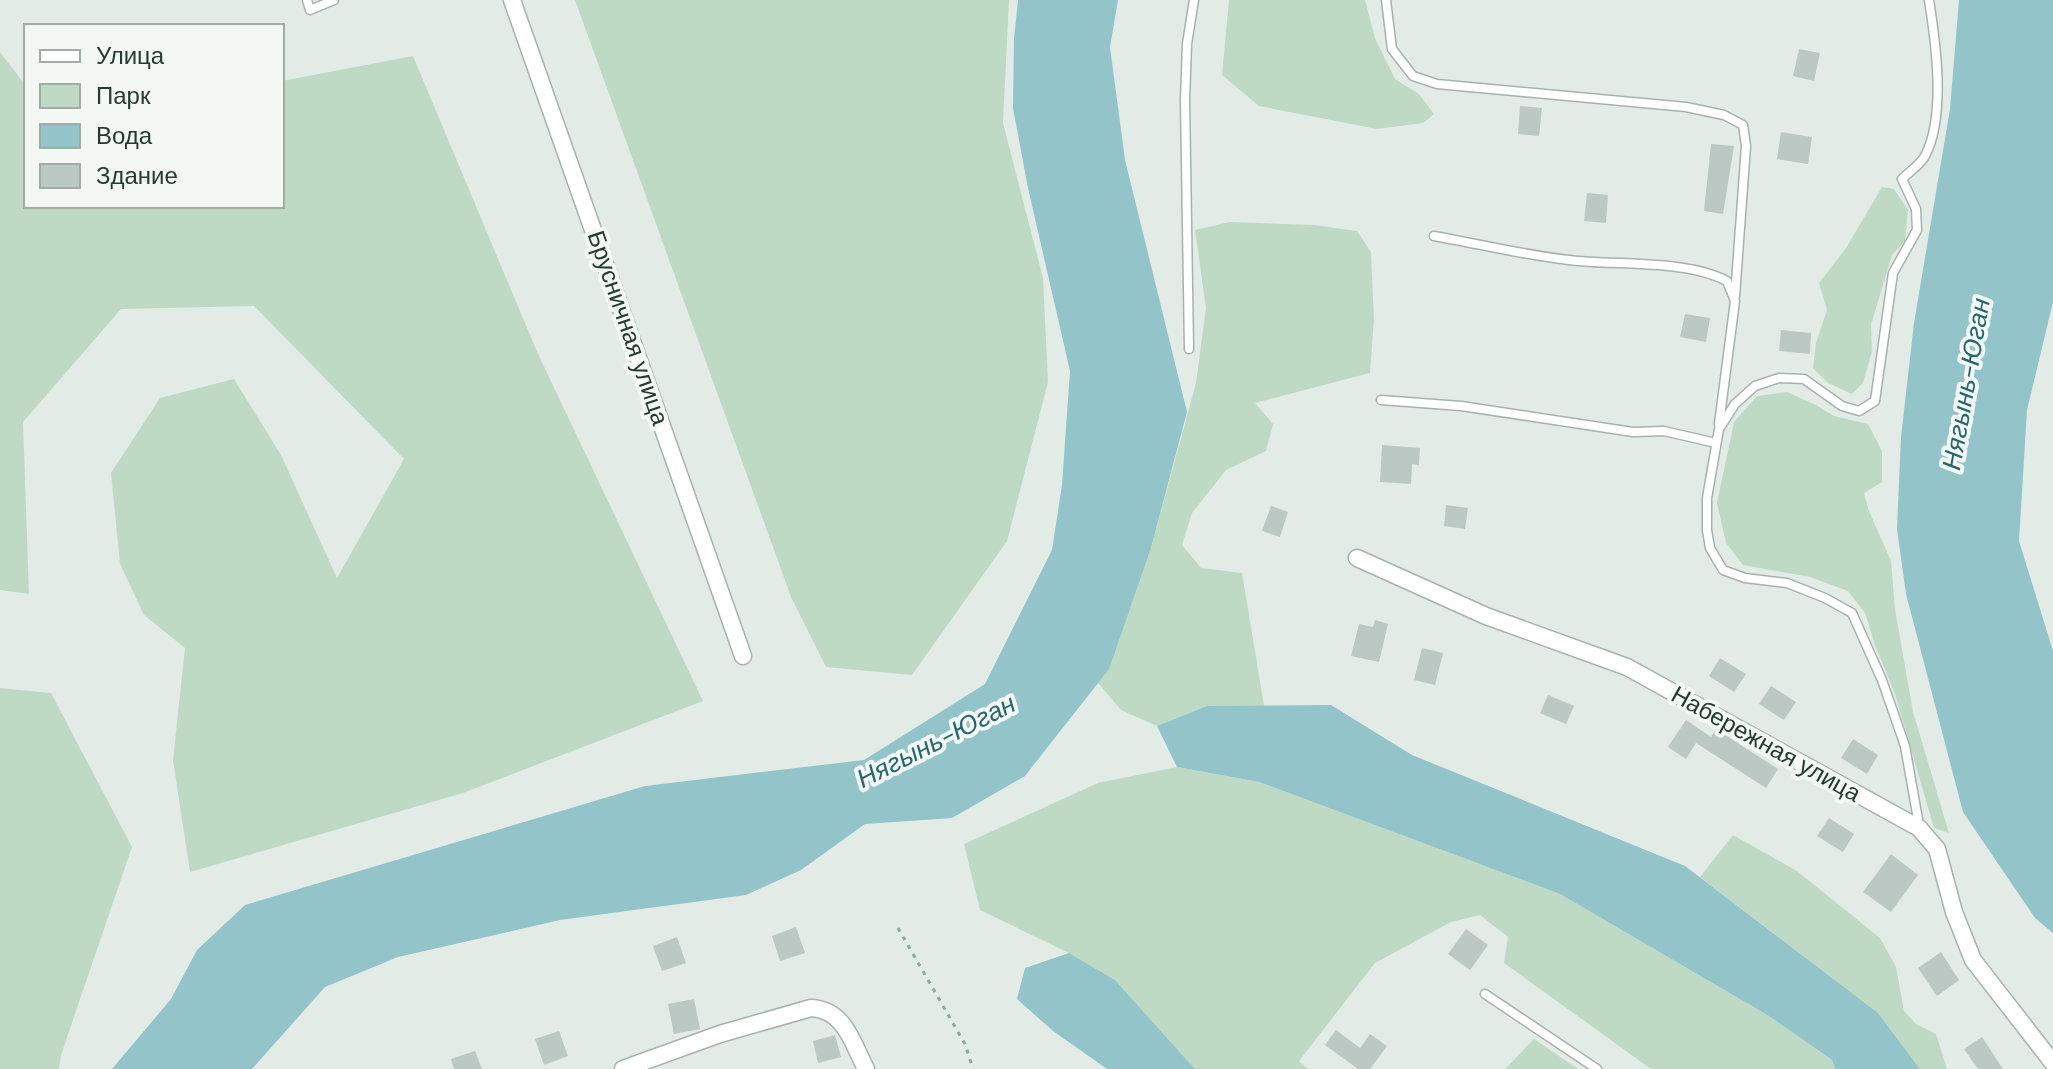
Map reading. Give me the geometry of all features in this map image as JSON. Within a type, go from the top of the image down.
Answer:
[{"type":"street","name":"Брусничная улица","points":[[512,0],[743,656]]},
{"type":"street","name":"Набережная улица","points":[[1357,558],[1486,616],[1627,667],[1919,828],[1937,849],[1954,912],[1973,960],[2053,1063]]},
{"type":"street","points":[[623,1069],[720,1034],[811,1008],[826,1008],[839,1017],[866,1069]]},
{"type":"lane","points":[[307,0],[310,10],[334,0]]},
{"type":"lane","points":[[1189,349],[1185,100],[1187,44],[1194,0]]},
{"type":"lane","points":[[1386,0],[1392,49],[1413,76],[1437,84],[1686,107],[1724,115],[1743,125],[1746,146],[1735,301],[1707,498],[1710,548],[1723,570],[1745,578],[1787,583],[1852,613],[1882,680],[1905,746],[1919,828]]},
{"type":"lane","points":[[1716,443],[1719,429],[1735,404],[1755,386],[1779,378],[1804,379],[1842,406],[1859,411],[1875,401],[1893,273],[1917,230],[1916,209],[1902,179],[1924,158],[1936,119],[1935,38],[1929,0]]},
{"type":"lane","points":[[1434,236],[1570,260],[1634,262],[1714,274],[1727,281],[1735,301]]},
{"type":"lane","points":[[1381,400],[1461,406],[1633,432],[1664,431],[1716,443]]},
{"type":"lane","points":[[1485,994],[1597,1069]]},
{"type":"path","points":[[898,928],[965,1044],[973,1069]]},
{"type":"green space","points":[[575,0],[1009,0],[1003,123],[1043,278],[1048,382],[1007,541],[912,675],[826,667],[791,597]]},
{"type":"green space","points":[[1229,0],[1365,0],[1375,38],[1395,79],[1419,94],[1434,114],[1423,123],[1377,129],[1259,106],[1222,75]]},
{"type":"green space","points":[[0,52],[24,83],[24,208],[284,208],[284,81],[413,56],[538,354],[703,701],[463,793],[190,872],[173,760],[185,648],[144,615],[120,564],[111,473],[160,398],[234,379],[281,455],[337,578],[404,459],[254,306],[121,309],[23,422],[29,594],[0,590]]},
{"type":"green space","points":[[1882,187],[1894,189],[1908,210],[1905,241],[1892,255],[1871,325],[1872,351],[1863,383],[1852,394],[1828,383],[1813,368],[1816,343],[1827,310],[1819,283],[1846,248]]},
{"type":"green space","points":[[1230,222],[1314,225],[1357,231],[1371,252],[1374,319],[1370,373],[1255,403],[1273,424],[1266,451],[1226,470],[1192,513],[1182,545],[1201,568],[1242,573],[1264,706],[1207,706],[1157,726],[1121,710],[1098,683],[1151,548],[1196,383],[1206,308],[1195,230]]},
{"type":"green space","points":[[1787,392],[1834,416],[1868,424],[1882,451],[1882,482],[1864,493],[1891,561],[1895,609],[1913,712],[1949,833],[1934,828],[1895,694],[1865,613],[1848,591],[1810,577],[1743,565],[1726,543],[1717,503],[1734,422],[1757,396]]},
{"type":"green space","points":[[0,688],[51,693],[132,847],[61,1055],[59,1069],[0,1069]]},
{"type":"green space","points":[[1177,767],[1259,782],[1560,894],[1769,1016],[1832,1060],[1835,1069],[1651,1069],[1504,963],[1508,937],[1480,915],[1451,922],[1375,963],[1299,1061],[1308,1069],[1195,1069],[1115,980],[1069,953],[980,910],[964,844],[1098,783]]},
{"type":"green space","points":[[1733,835],[1797,871],[1880,938],[1896,967],[1904,1011],[1916,1024],[1936,1034],[1947,1069],[1920,1069],[1878,1013],[1700,877]]},
{"type":"green space","points":[[1534,1039],[1578,1069],[1505,1069]]},
{"type":"water","name":"Нягынь-Юган","points":[[1018,0],[1118,0],[1110,47],[1125,160],[1187,412],[1151,548],[1109,669],[1025,776],[952,818],[865,824],[801,870],[746,895],[560,920],[398,957],[325,987],[252,1069],[112,1069],[171,999],[197,950],[245,905],[645,786],[864,760],[985,684],[1052,550],[1062,485],[1070,371],[1013,108]]},
{"type":"water","name":"Нягынь-Юган","points":[[1959,0],[2053,0],[2053,302],[2027,410],[2019,541],[2053,651],[2053,933],[2035,918],[1963,812],[1906,594],[1897,529],[1901,437],[1914,323],[1950,109]]},
{"type":"water","points":[[1331,705],[1412,755],[1685,866],[1878,1013],[1920,1069],[1835,1069],[1832,1060],[1769,1016],[1560,894],[1259,782],[1177,767],[1157,726],[1207,706]]},
{"type":"water","points":[[1069,953],[1115,980],[1195,1069],[1107,1069],[1053,1031],[1017,999],[1025,968]]},
{"type":"building","points":[[1799,49],[1820,53],[1814,81],[1793,76]]},
{"type":"building","points":[[1520,106],[1542,108],[1539,136],[1518,134]]},
{"type":"building","points":[[1781,132],[1812,137],[1808,164],[1777,159]]},
{"type":"building","points":[[1711,144],[1734,146],[1723,214],[1704,211]]},
{"type":"building","points":[[1587,193],[1608,195],[1606,223],[1584,221]]},
{"type":"building","points":[[1685,314],[1710,318],[1706,342],[1680,337]]},
{"type":"building","points":[[1781,330],[1811,333],[1810,354],[1779,351]]},
{"type":"building","points":[[1382,445],[1420,448],[1419,465],[1412,464],[1411,484],[1380,482]]},
{"type":"building","points":[[1446,505],[1468,508],[1465,529],[1444,526]]},
{"type":"building","points":[[1271,506],[1288,512],[1280,537],[1262,531]]},
{"type":"building","points":[[1375,620],[1388,624],[1379,662],[1351,656],[1359,624],[1373,627]]},
{"type":"building","points":[[1422,648],[1443,653],[1435,685],[1414,680]]},
{"type":"building","points":[[1720,658],[1746,674],[1734,692],[1709,676]]},
{"type":"building","points":[[1771,686],[1796,702],[1784,720],[1759,704]]},
{"type":"building","points":[[1548,695],[1574,706],[1566,724],[1540,713]]},
{"type":"building","points":[[1686,720],[1711,737],[1716,729],[1778,769],[1766,788],[1696,743],[1686,759],[1668,747]]},
{"type":"building","points":[[1853,739],[1878,755],[1867,774],[1841,758]]},
{"type":"building","points":[[1829,818],[1854,834],[1843,852],[1817,836]]},
{"type":"building","points":[[1891,854],[1918,875],[1891,912],[1863,892]]},
{"type":"building","points":[[796,927],[805,953],[780,961],[772,936]]},
{"type":"building","points":[[1466,929],[1488,945],[1470,970],[1448,954]]},
{"type":"building","points":[[677,937],[686,963],[662,971],[653,946]]},
{"type":"building","points":[[1941,952],[1959,980],[1937,996],[1918,968]]},
{"type":"building","points":[[694,999],[700,1029],[674,1034],[668,1004]]},
{"type":"building","points":[[1336,1030],[1360,1048],[1370,1034],[1387,1046],[1370,1069],[1358,1069],[1325,1045]]},
{"type":"building","points":[[559,1031],[568,1056],[544,1065],[535,1039]]},
{"type":"building","points":[[835,1035],[841,1057],[818,1063],[813,1041]]},
{"type":"building","points":[[1982,1037],[2003,1069],[1978,1069],[1964,1049]]},
{"type":"building","points":[[475,1051],[482,1069],[454,1069],[451,1059]]}]
